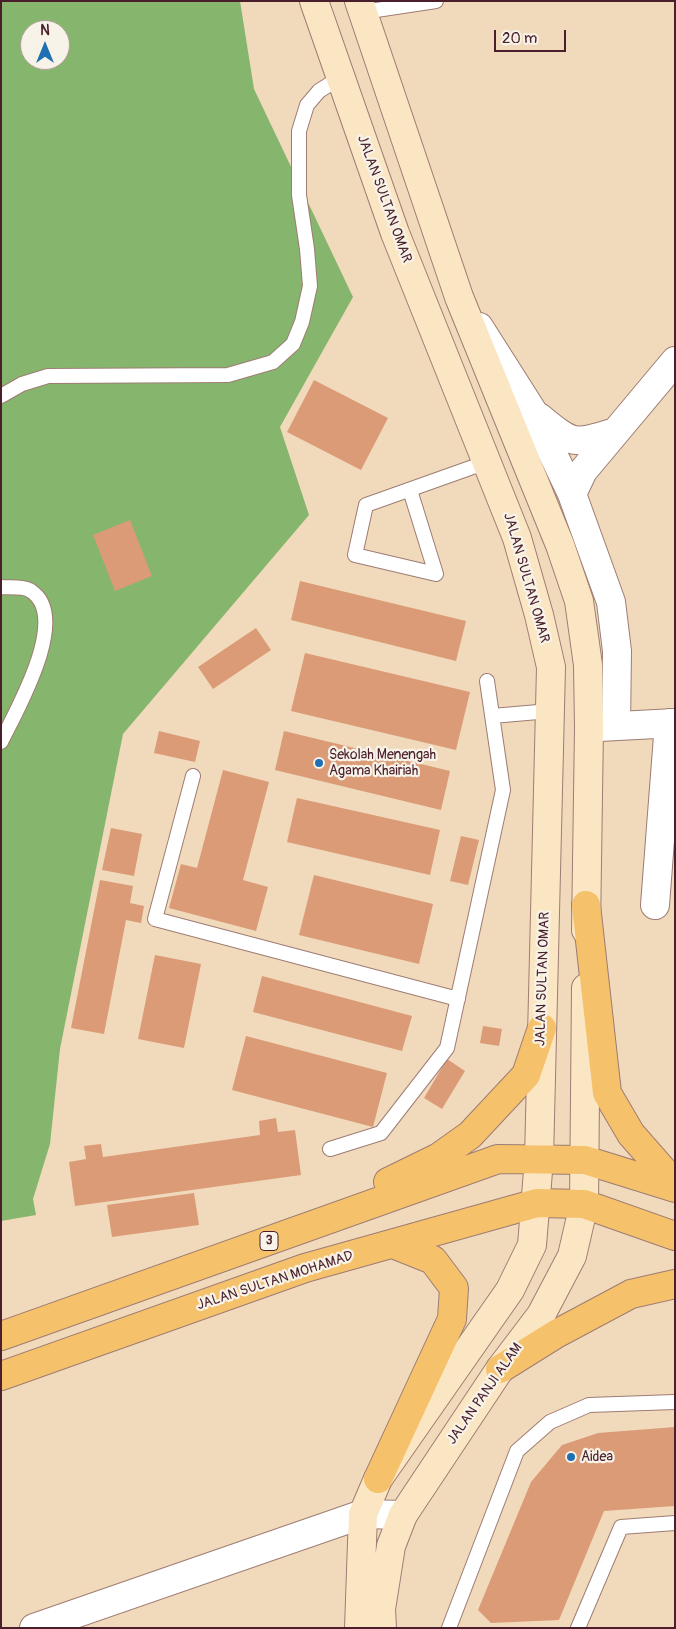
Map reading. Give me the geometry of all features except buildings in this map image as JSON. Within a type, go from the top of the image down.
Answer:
[{"type":"highway","points":[[586,905],[607,1093],[631,1134],[675,1184]]},
{"type":"highway","points":[[261,1244],[439,1157],[470,1135],[526,1075],[542,1028]]},
{"type":"highway","name":"3","points":[[1,1336],[498,1159],[585,1160],[675,1188]]},
{"type":"highway","name":"JALAN SULTAN MOHAMAD","points":[[1,1376],[306,1268],[537,1203],[584,1204],[675,1236]]},
{"type":"highway","points":[[378,1479],[452,1319],[454,1288],[433,1260],[393,1244]]},
{"type":"highway","points":[[500,1369],[556,1334],[631,1294],[675,1284]]},
{"type":"main road","name":"JALAN SULTAN OMAR","points":[[314,1],[395,233],[517,538],[539,615],[551,667],[539,1159]]},
{"type":"main road","points":[[361,6],[459,297],[556,536],[579,601],[588,665],[603,727],[586,905],[585,1160]]},
{"type":"main road","points":[[359,1628],[363,1514],[378,1479],[510,1290],[532,1245],[537,1203],[539,1159]]},
{"type":"main road","name":"JALAN PANJI ALAM","points":[[382,1628],[381,1609],[391,1546],[403,1515],[500,1369],[541,1315],[572,1256],[584,1204],[585,1160]]},
{"type":"street","points":[[459,297],[533,412],[572,494],[611,602],[617,651],[603,727],[672,723],[655,905]]},
{"type":"street","points":[[572,494],[583,470],[675,361]]},
{"type":"street","points":[[533,412],[564,438],[574,441],[585,441],[615,432]]},
{"type":"street","points":[[34,1628],[363,1514],[403,1515]]},
{"type":"lane","points":[[361,6],[436,1]]},
{"type":"lane","points":[[1,396],[22,384],[48,376],[228,375],[273,362],[293,344],[302,322],[310,286],[308,249],[299,195],[299,131],[307,105],[319,91],[340,77]]},
{"type":"lane","points":[[410,490],[436,574],[355,555],[366,505],[487,462]]},
{"type":"lane","points":[[1,587],[30,590],[42,601],[46,616],[41,655],[1,742]]},
{"type":"lane","points":[[330,1149],[381,1133],[447,1048],[503,790],[487,682]]},
{"type":"lane","points":[[492,716],[550,711]]},
{"type":"lane","points":[[193,776],[155,919],[458,999]]},
{"type":"lane","points":[[449,1628],[517,1452],[550,1422],[590,1405],[675,1402]]},
{"type":"lane","points":[[578,1628],[621,1527],[675,1523]]},
{"type":"green space","points":[[1,1],[240,1],[254,89],[353,297],[280,427],[309,515],[123,734],[60,1049],[50,1144],[33,1199],[36,1215],[1,1221]]},
{"type":"place","name":"Sekolah Menengah Agama Khairiah","points":[[319,763]]},
{"type":"place","name":"Aidea","points":[[571,1457]]}]
